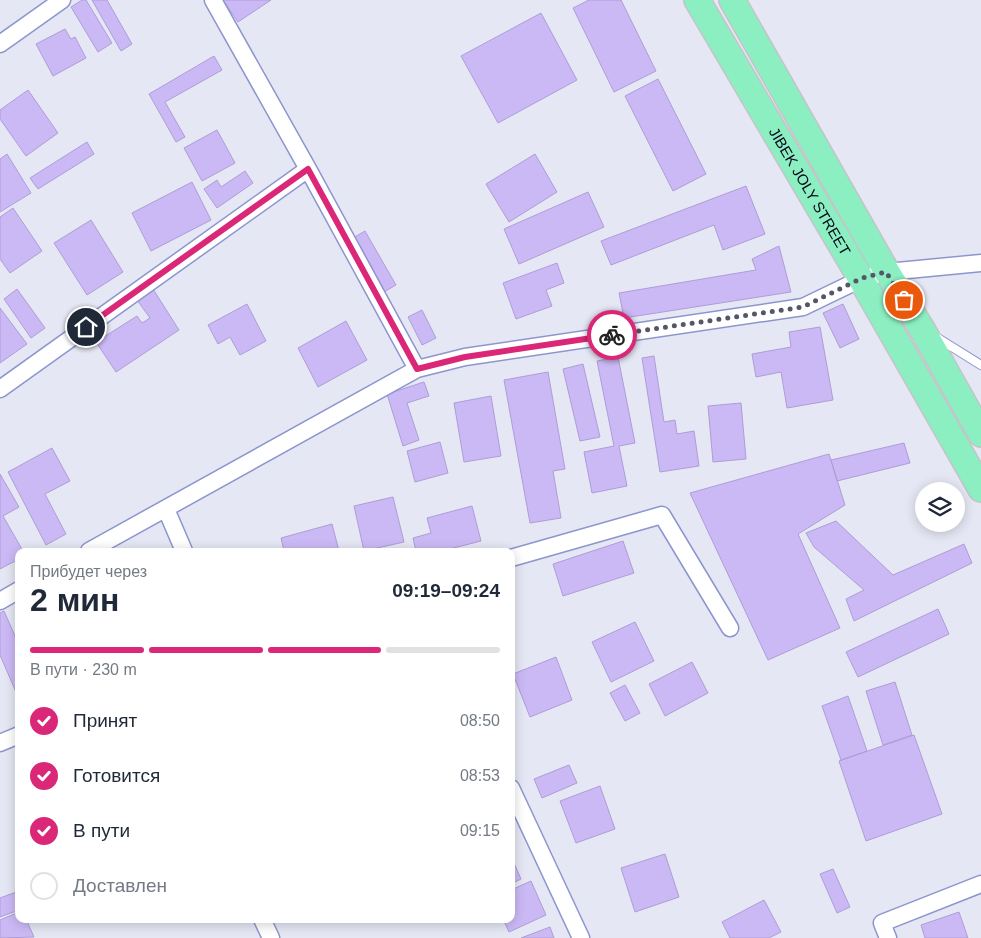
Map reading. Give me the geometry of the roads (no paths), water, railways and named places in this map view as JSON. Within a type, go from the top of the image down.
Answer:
[{"type":"main road","name":"JIBEK JOLY STREET","points":[[697,0],[862,278],[981,489]]},
{"type":"main road","name":"JIBEK JOLY STREET","points":[[732,0],[886,272],[922,329],[981,434]]},
{"type":"street","points":[[0,44],[62,0]]},
{"type":"street","points":[[214,0],[417,369]]},
{"type":"street","points":[[0,389],[308,169]]},
{"type":"street","points":[[94,548],[417,369],[465,357],[803,307],[862,278],[886,272],[981,263]]},
{"type":"street","points":[[166,508],[183,548]]},
{"type":"street","points":[[515,557],[662,515],[730,628]]},
{"type":"street","points":[[0,601],[15,592]]},
{"type":"street","points":[[0,742],[15,736]]},
{"type":"street","points":[[515,797],[581,938]]},
{"type":"street","points":[[888,938],[882,923],[981,884]]},
{"type":"street","points":[[264,923],[270,938]]},
{"type":"lane","points":[[922,329],[981,365]]}]
